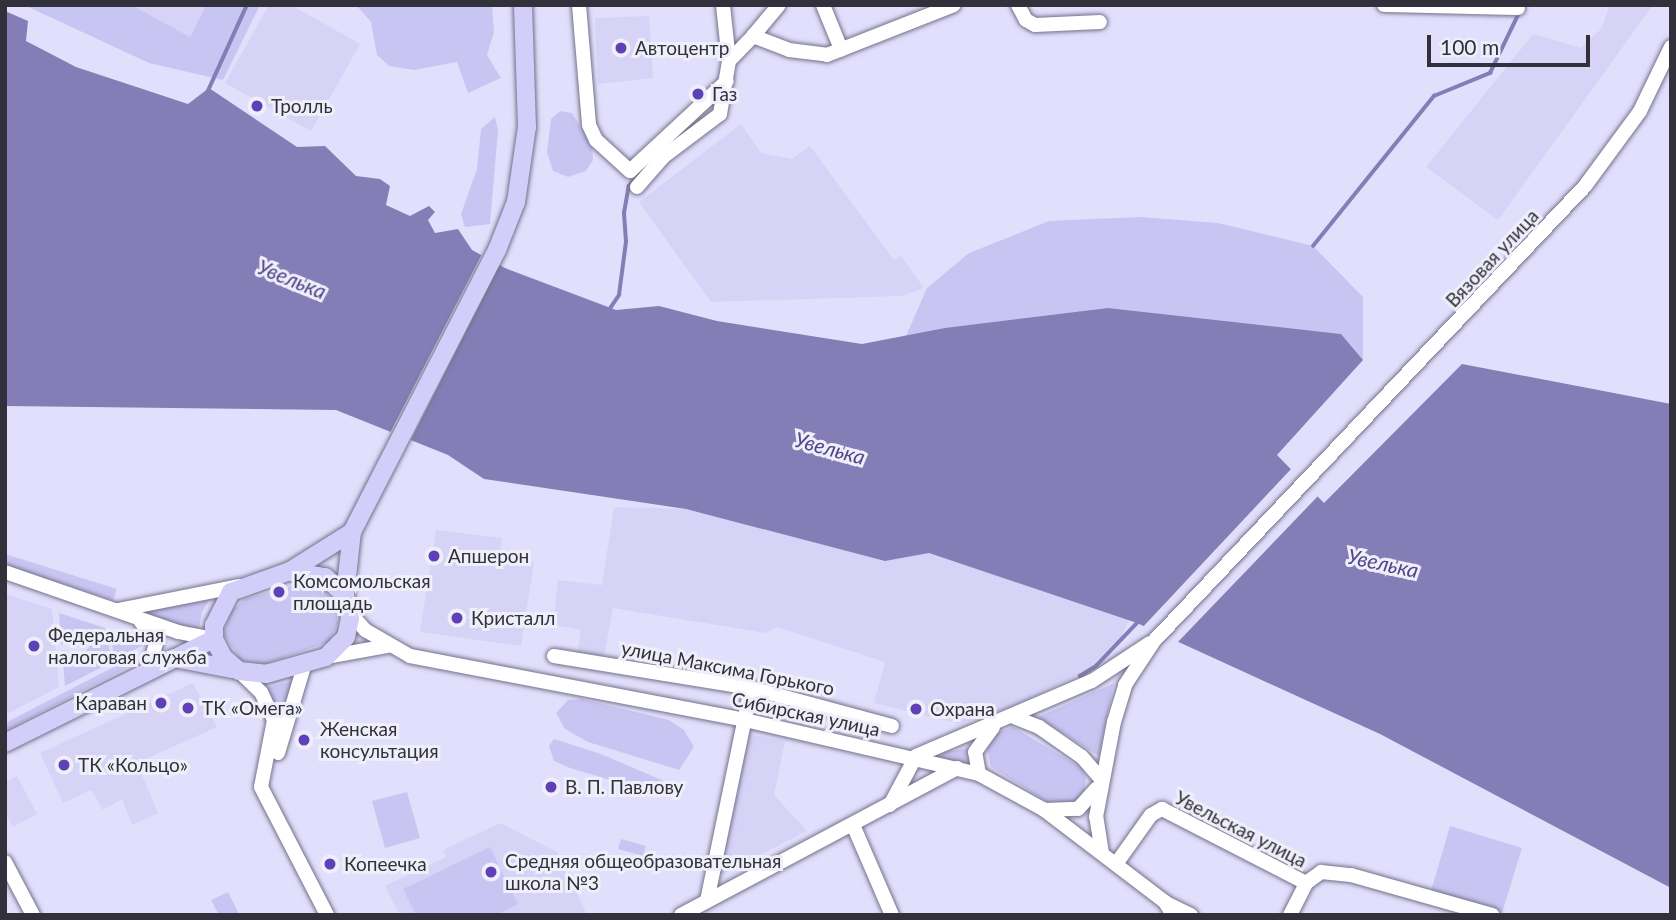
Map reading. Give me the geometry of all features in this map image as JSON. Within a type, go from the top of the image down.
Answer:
[{"type":"main road","points":[[174,658],[266,674],[326,657],[346,637],[352,532],[497,250],[516,202],[525,156],[527,91],[523,5]]},
{"type":"main road","points":[[239,671],[223,657],[214,639],[218,611],[239,586],[290,571],[352,532]]},
{"type":"main road","points":[[290,571],[325,577],[347,603]]},
{"type":"main road","points":[[5,743],[214,639]]},
{"type":"street","points":[[579,5],[589,125],[596,141],[630,171],[727,81]]},
{"type":"street","points":[[637,187],[663,157],[720,114],[729,61],[723,5]]},
{"type":"street","points":[[729,61],[779,5]]},
{"type":"street","points":[[823,5],[841,49]]},
{"type":"street","points":[[753,36],[789,50],[827,55],[954,5]]},
{"type":"street","points":[[1018,5],[1026,20],[1035,25],[1100,22]]},
{"type":"street","points":[[1384,5],[1518,9]]},
{"type":"street","name":"Вязовая улица","points":[[1154,641],[1585,186],[1640,111],[1671,47]]},
{"type":"street","points":[[5,572],[134,617],[214,639]]},
{"type":"street","points":[[118,610],[239,586]]},
{"type":"street","name":"Сибирская улица","points":[[347,603],[388,646],[410,656],[745,720],[916,756],[979,774],[1043,809],[1169,908]]},
{"type":"street","points":[[134,617],[156,643],[148,672]]},
{"type":"street","points":[[890,806],[916,756],[1014,717],[1092,681],[1154,641]]},
{"type":"street","points":[[1102,853],[1097,834],[1100,781],[1121,696],[1154,641]]},
{"type":"street","points":[[326,657],[388,646]]},
{"type":"street","name":"улица Максима Горького","points":[[554,656],[751,688],[892,726]]},
{"type":"street","points":[[263,790],[305,663]]},
{"type":"street","points":[[239,671],[261,692],[274,720],[263,790],[327,915]]},
{"type":"street","points":[[706,901],[751,688]]},
{"type":"street","points":[[1014,717],[1039,727],[1082,757],[1100,781]]},
{"type":"street","points":[[979,774],[978,744],[996,723]]},
{"type":"street","points":[[681,915],[957,768]]},
{"type":"street","points":[[1043,809],[1078,809],[1100,781]]},
{"type":"street","name":"Увельская улица","points":[[1116,864],[1152,814],[1162,809],[1306,883],[1321,872],[1350,875],[1492,915]]},
{"type":"street","points":[[853,825],[892,915]]},
{"type":"street","points":[[5,862],[33,915]]},
{"type":"street","points":[[1290,915],[1306,883]]},
{"type":"street","points":[[1169,908],[1191,915]]},
{"type":"shaded area","points":[[24,5],[132,5],[190,37],[206,5],[260,5],[223,80],[149,63]]},
{"type":"shaded area","points":[[132,5],[206,5],[190,37]]},
{"type":"shaded area","points":[[269,5],[291,5],[360,44],[311,131],[225,83]]},
{"type":"shaded area","points":[[356,5],[492,5],[494,32],[487,55],[501,78],[468,93],[457,62],[414,70],[389,66],[377,55],[371,22]]},
{"type":"shaded area","points":[[1610,5],[1653,5],[1498,220],[1426,167],[1533,34],[1581,48],[1601,29]]},
{"type":"shaded area","points":[[649,16],[653,78],[598,84],[595,18]]},
{"type":"shaded area","points":[[560,111],[572,113],[592,146],[593,160],[586,171],[568,177],[553,171],[547,152],[551,119]]},
{"type":"shaded area","points":[[495,117],[498,130],[490,224],[465,227],[461,214],[477,169],[481,129]]},
{"type":"shaded area","points":[[741,124],[761,153],[792,159],[810,146],[894,260],[901,256],[924,288],[901,296],[711,302],[639,202]]},
{"type":"shaded area","points":[[1140,217],[1218,223],[1313,246],[1363,297],[1363,360],[1341,334],[1108,308],[906,336],[927,288],[969,253],[1049,221]]},
{"type":"shaded area","points":[[614,507],[686,509],[885,561],[929,553],[1129,620],[1120,639],[1086,671],[1017,704],[960,724],[874,703],[885,662],[777,627],[765,633],[613,608],[603,660],[577,656],[581,630],[553,625],[558,580],[602,585]]},
{"type":"shaded area","points":[[436,530],[502,538],[499,557],[534,562],[521,646],[420,632]]},
{"type":"shaded area","points":[[5,554],[117,589],[113,600],[5,566]]},
{"type":"shaded area","points":[[302,583],[321,587],[335,602],[338,623],[329,642],[264,664],[240,660],[224,634],[230,612],[245,599]]},
{"type":"shaded area","points":[[214,592],[202,612],[198,635],[135,614]]},
{"type":"shaded area","points":[[5,594],[52,609],[59,687],[5,715]]},
{"type":"shaded area","points":[[59,613],[105,628],[107,641],[90,642],[80,634],[61,645]]},
{"type":"shaded area","points":[[109,629],[147,643],[115,660]]},
{"type":"shaded area","points":[[109,645],[112,662],[65,686],[62,650],[80,657],[90,646]]},
{"type":"shaded area","points":[[131,658],[134,664],[5,731],[5,723]]},
{"type":"shaded area","points":[[296,680],[282,720],[279,706],[261,689]]},
{"type":"shaded area","points":[[193,683],[217,727],[137,763],[158,813],[132,825],[122,799],[103,810],[91,790],[63,803],[40,753]]},
{"type":"shaded area","points":[[1114,683],[1099,756],[1038,717]]},
{"type":"shaded area","points":[[582,699],[669,720],[684,730],[694,747],[679,770],[588,742],[565,729],[556,713],[568,700]]},
{"type":"shaded area","points":[[1013,727],[1082,768],[1086,778],[1083,798],[1074,805],[1056,807],[991,767],[986,745],[991,735]]},
{"type":"shaded area","points":[[748,734],[785,741],[774,795],[807,831],[715,878]]},
{"type":"shaded area","points":[[554,739],[601,754],[666,782],[654,793],[570,768],[554,761],[549,746]]},
{"type":"shaded area","points":[[969,748],[972,766],[940,757],[944,752]]},
{"type":"shaded area","points":[[17,776],[37,814],[13,827],[5,813],[5,782]]},
{"type":"shaded area","points":[[407,792],[420,838],[385,848],[372,801]]},
{"type":"shaded area","name":"Средняя общеобразовательная школа №3","points":[[500,823],[557,852],[587,915],[400,915],[385,886],[446,857],[443,850]]},
{"type":"shaded area","points":[[1450,826],[1522,848],[1502,913],[1431,891]]},
{"type":"shaded area","points":[[621,839],[646,846],[643,856],[618,849]]},
{"type":"shaded area","points":[[490,847],[518,904],[496,915],[416,915],[403,889]]},
{"type":"shaded area","points":[[228,892],[238,915],[219,915],[211,900]]},
{"type":"water","name":"Увелька","points":[[5,11],[28,21],[26,41],[76,67],[188,104],[209,88],[297,147],[325,146],[356,176],[380,179],[390,186],[386,205],[410,216],[429,206],[435,212],[428,220],[435,233],[458,229],[472,250],[505,268],[616,310],[659,306],[717,321],[862,344],[945,328],[1108,308],[1341,334],[1363,360],[1277,455],[1324,503],[1462,364],[1671,404],[1671,888],[1380,734],[1137,623],[929,553],[885,561],[686,509],[484,479],[448,455],[336,410],[5,406]]},
{"type":"pier","points":[[483,252],[501,262],[410,442],[390,433]]},
{"type":"pier","points":[[1292,468],[1318,496],[1175,645],[1141,629]]},
{"type":"waterway","points":[[207,93],[247,5]]},
{"type":"waterway","points":[[1313,246],[1434,96],[1490,73],[1520,11]]},
{"type":"waterway","points":[[609,310],[619,295],[626,242],[624,213],[629,186],[634,180]]},
{"type":"waterway","points":[[1084,681],[1080,676],[1096,666],[1138,622]]},
{"type":"place","name":"Автоцентр","points":[[621,48]]},
{"type":"place","name":"Газ","points":[[698,94]]},
{"type":"place","name":"Тролль","points":[[257,106]]},
{"type":"place","name":"Апшерон","points":[[434,556]]},
{"type":"place","name":"Комсомольская площадь","points":[[279,592]]},
{"type":"place","name":"Кристалл","points":[[457,618]]},
{"type":"place","name":"Федеральная налоговая служба","points":[[34,646]]},
{"type":"place","name":"Караван","points":[[161,703]]},
{"type":"place","name":"ТК «Омега»","points":[[188,708]]},
{"type":"place","name":"Охрана","points":[[916,709]]},
{"type":"place","name":"Женская консультация","points":[[304,740]]},
{"type":"place","name":"ТК «Кольцо»","points":[[64,765]]},
{"type":"place","name":"В. П. Павлову","points":[[551,787]]},
{"type":"place","name":"Копеечка","points":[[330,864]]},
{"type":"place","name":"Средняя общеобразовательная школа №3","points":[[491,872]]}]
